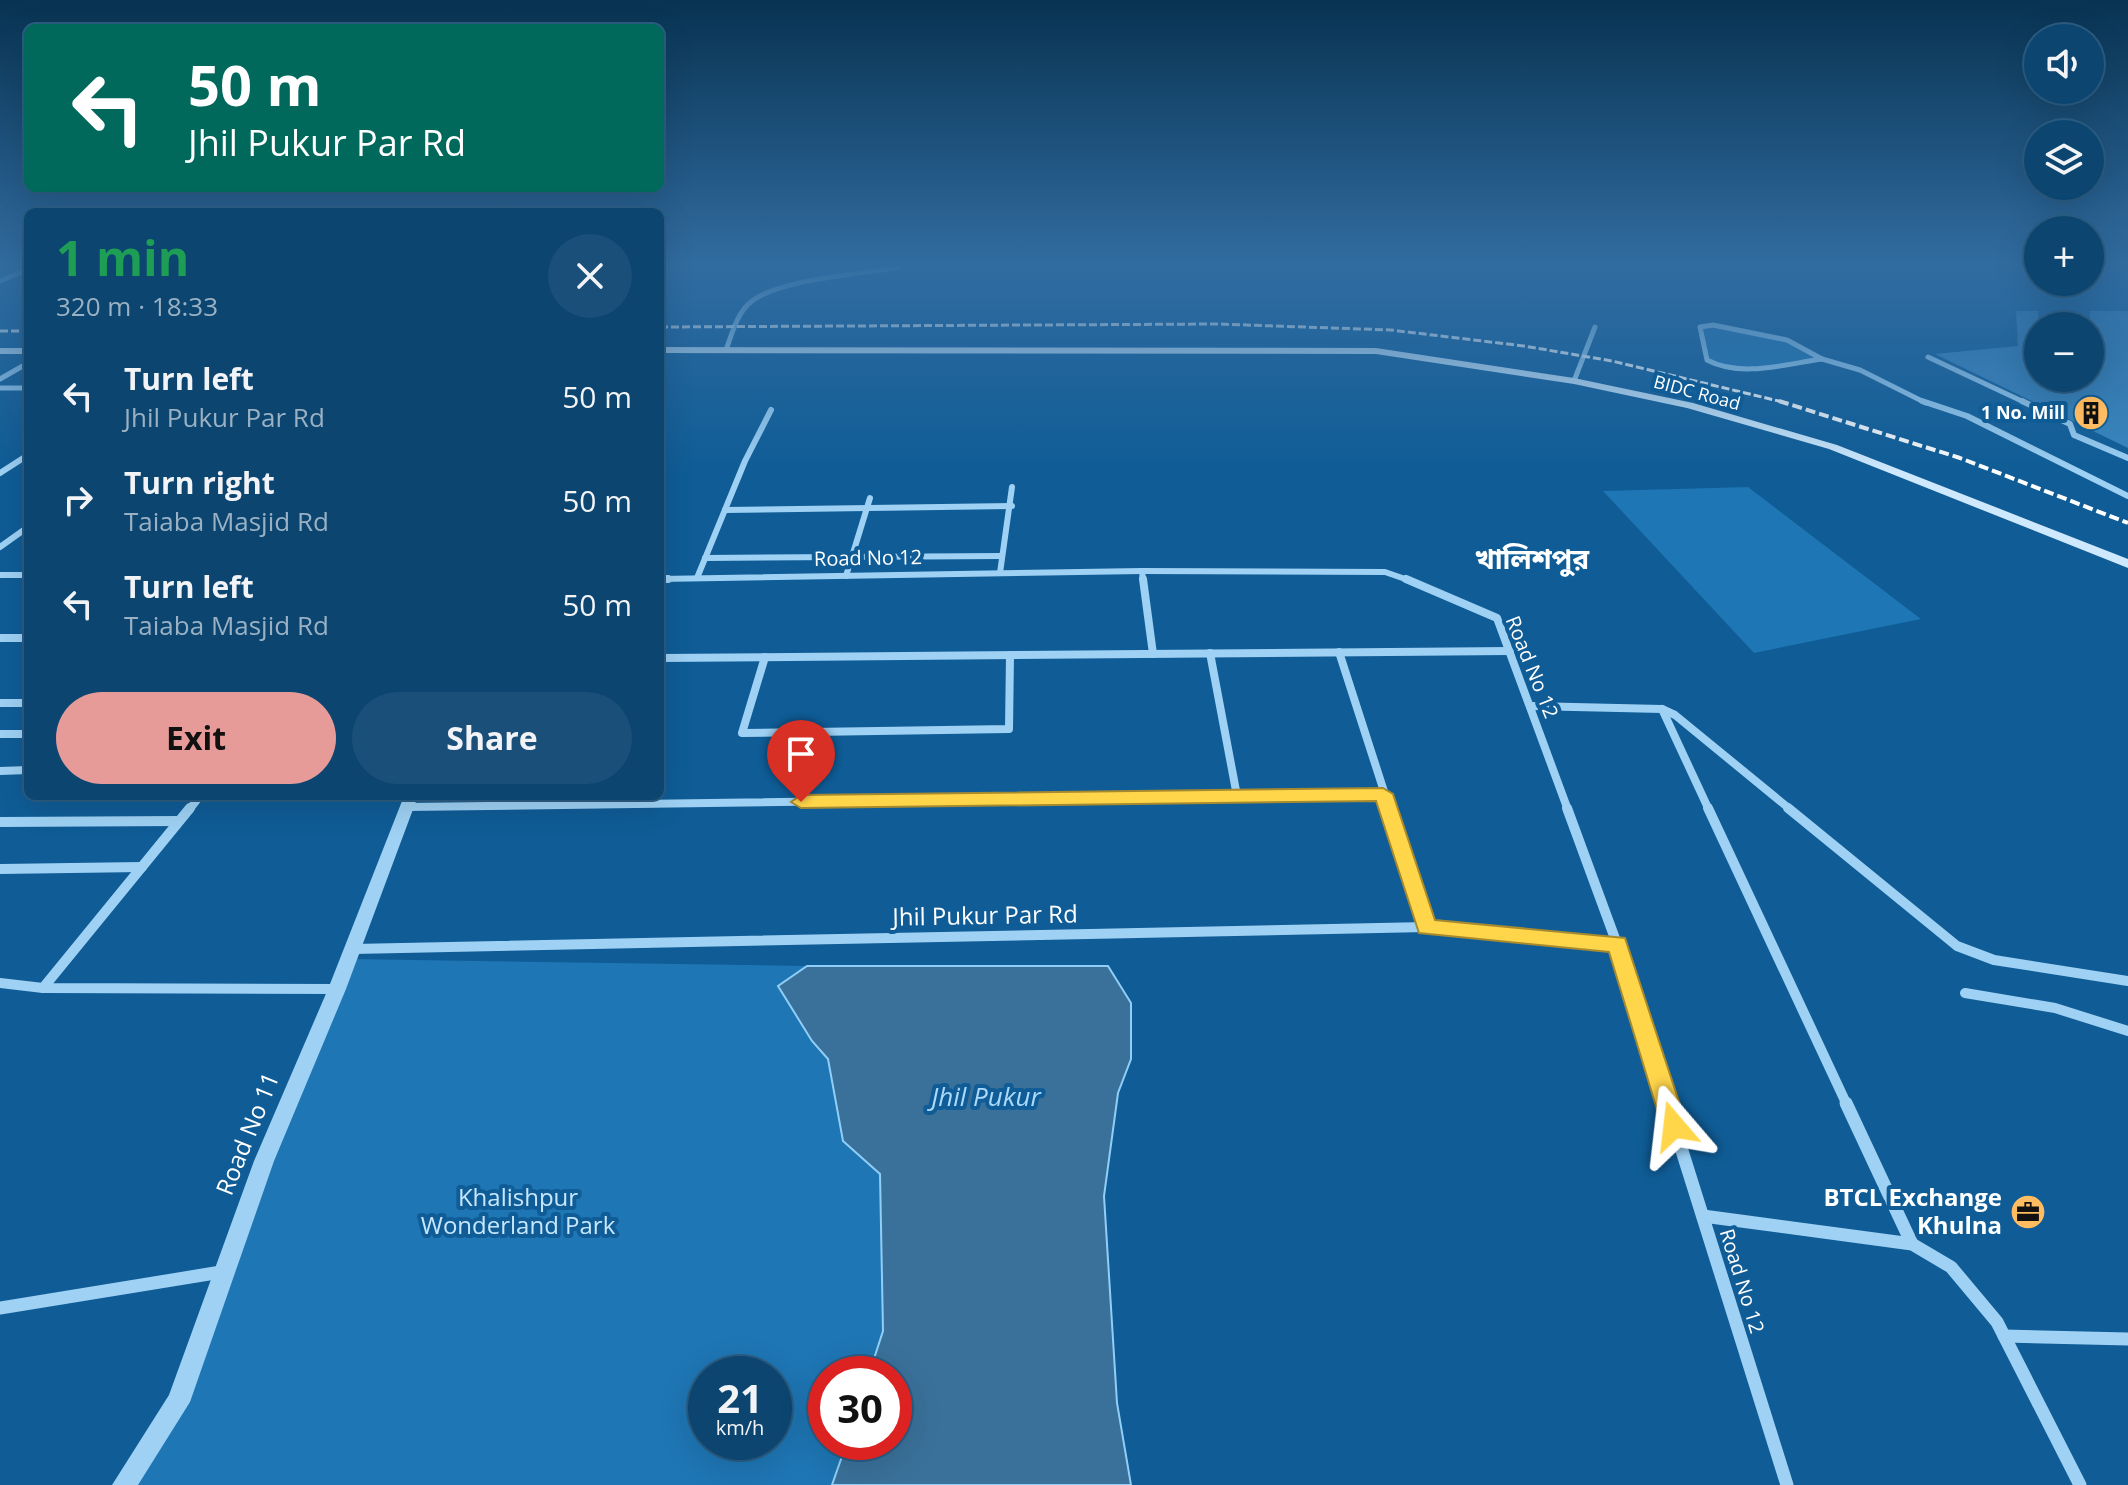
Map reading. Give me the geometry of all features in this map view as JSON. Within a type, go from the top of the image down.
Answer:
[{"type":"main road","name":"BIDC Road","points":[[664,350],[1369,350],[1574,381],[1689,405],[1833,447],[2128,564]]},
{"type":"main road","points":[[0,354],[24,353]]},
{"type":"street","points":[[726,350],[732,333]]},
{"type":"street","points":[[1574,381],[1593,333]]},
{"type":"street","points":[[1701,333],[1707,360],[1721,368],[1737,370],[1822,359]]},
{"type":"street","points":[[1757,333],[1782,338],[1822,359],[1860,370],[1930,405],[1967,416],[2128,496]]},
{"type":"street","points":[[1928,357],[2070,424],[2074,435],[2128,458]]},
{"type":"street","points":[[0,379],[24,365]]},
{"type":"street","points":[[0,388],[24,388]]},
{"type":"street","points":[[697,578],[771,410]]},
{"type":"street","points":[[1,472],[24,458]]},
{"type":"street","points":[[1000,573],[1012,506],[1012,487]]},
{"type":"street","points":[[846,576],[870,498]]},
{"type":"street","points":[[725,510],[1012,506]]},
{"type":"street","points":[[0,547],[24,530]]},
{"type":"street","points":[[705,558],[1002,556]]},
{"type":"street","points":[[1142,571],[1153,654]]},
{"type":"street","name":"Road No 12","points":[[664,579],[1142,571],[1397,575],[1497,618],[1617,944],[1787,1485]]},
{"type":"street","points":[[0,575],[24,575]]},
{"type":"street","points":[[0,638],[24,638]]},
{"type":"street","points":[[664,658],[1510,651]]},
{"type":"street","points":[[1339,652],[1427,927]]},
{"type":"street","points":[[1210,653],[1237,796]]},
{"type":"street","points":[[765,657],[742,733],[1009,729],[1010,655]]},
{"type":"street","points":[[0,703],[24,703]]},
{"type":"street","points":[[1530,706],[1662,709],[1675,715],[1957,946],[1994,960],[2128,981]]},
{"type":"street","points":[[1662,709],[1912,1244]]},
{"type":"street","points":[[0,734],[24,734]]},
{"type":"street","points":[[0,771],[24,770]]},
{"type":"street","points":[[664,800],[1383,794]]},
{"type":"street","points":[[43,988],[197,800]]},
{"type":"street","points":[[409,802],[585,800]]},
{"type":"street","name":"Road No 11","points":[[124,1485],[178,1402],[264,1161],[337,989],[409,802]]},
{"type":"street","points":[[0,822],[179,821]]},
{"type":"street","points":[[0,869],[142,867]]},
{"type":"street","name":"Jhil Pukur Par Rd","points":[[352,949],[1427,927],[1617,944]]},
{"type":"street","points":[[0,983],[43,988],[337,989]]},
{"type":"street","points":[[1965,993],[2055,1008],[2128,1031]]},
{"type":"street","points":[[1703,1216],[1912,1244],[1951,1267],[1997,1322],[2080,1485]]},
{"type":"street","points":[[0,1308],[222,1272]]},
{"type":"street","points":[[2004,1336],[2128,1339]]},
{"type":"green space","points":[[1702,333],[1753,333],[1782,338],[1822,359],[1737,370],[1707,360]]},
{"type":"green space","points":[[1748,487],[1921,619],[1754,653],[1603,491]]},
{"type":"green space","name":"Khalishpur Wonderland Park","points":[[349,959],[807,966],[779,986],[812,1041],[828,1059],[843,1141],[880,1173],[883,1331],[875,1356],[808,1356],[808,1460],[841,1460],[832,1485],[120,1485],[178,1401]]},
{"type":"water","name":"Jhil Pukur","points":[[807,966],[1108,966],[1131,1003],[1131,1059],[1118,1093],[1104,1196],[1117,1403],[1131,1485],[832,1485],[841,1460],[912,1460],[912,1356],[875,1356],[883,1331],[880,1174],[843,1141],[828,1059],[812,1041],[778,986]]},
{"type":"building","name":"1 No. Mill","points":[[2017,333],[2024,333],[2024,392],[2104,392],[2104,333],[2128,333],[2128,448],[1935,354],[2018,346]]},
{"type":"railway","points":[[1418,333],[1612,361],[1780,401]]},
{"type":"railway","points":[[1780,401],[1787,403]]},
{"type":"railway","points":[[1780,401],[1960,458],[2128,523]]},
{"type":"place","name":"1 No. Mill","points":[[2091,413]]},
{"type":"place","name":"BTCL Exchange Khulna","points":[[2028,1212]]},
{"type":"district","name":"খালিশপুর","points":[[1532,559]]},
{"type":"route","points":[[801,802],[1383,794],[1427,927],[1617,944],[1674,1126]]}]
